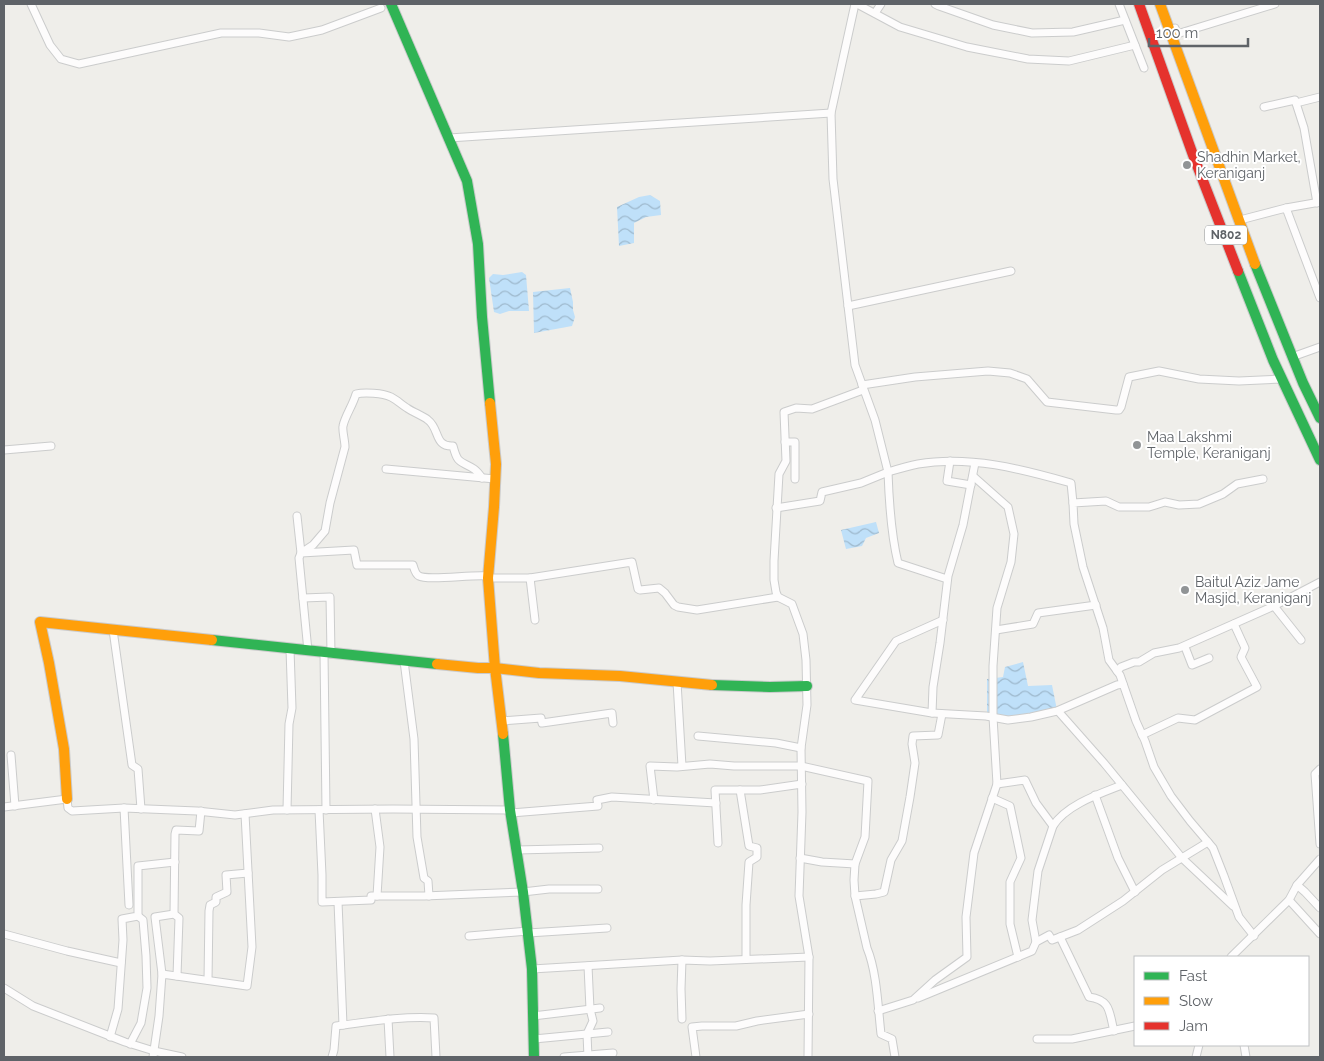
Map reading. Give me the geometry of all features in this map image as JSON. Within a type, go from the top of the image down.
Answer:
[{"type":"main road","name":"N802","points":[[1160,4],[1250,251],[1292,357],[1320,418]]},
{"type":"main road","name":"N802","points":[[1140,5],[1193,155],[1281,379],[1320,460]]},
{"type":"main road","points":[[386,6],[449,138],[467,181],[478,244],[482,317],[496,464],[488,577],[495,668],[510,811],[523,892],[532,969],[534,1057]]},
{"type":"main road","points":[[67,799],[64,749],[40,622],[478,668],[539,673],[620,676],[706,685],[807,686]]},
{"type":"street","points":[[31,4],[50,45],[61,60],[79,64],[221,33],[289,37],[322,30],[386,6]]},
{"type":"street","points":[[948,579],[898,563],[895,550],[888,472],[856,365],[833,179],[831,113],[856,4],[900,27],[967,47],[1028,59],[1069,61],[1135,45]]},
{"type":"street","points":[[874,13],[880,4]]},
{"type":"street","points":[[935,4],[993,25],[1032,33],[1073,32],[1125,20]]},
{"type":"street","points":[[1119,4],[1144,68]]},
{"type":"street","points":[[1166,4],[1177,34],[1275,4]]},
{"type":"street","points":[[1296,103],[1320,96]]},
{"type":"street","points":[[1240,220],[1286,208],[1319,203],[1304,128],[1295,100],[1264,108]]},
{"type":"street","points":[[449,138],[831,113]]},
{"type":"street","points":[[1286,208],[1320,298]]},
{"type":"street","points":[[848,306],[1011,271]]},
{"type":"street","points":[[1312,273],[1320,271]]},
{"type":"street","points":[[1292,357],[1320,347]]},
{"type":"street","points":[[778,597],[774,580],[774,561],[779,474],[786,461],[784,412],[796,408],[812,409],[862,387],[915,377],[988,371],[1010,373],[1027,379],[1047,402],[1116,410],[1119,410],[1121,407],[1129,377],[1159,371],[1199,379],[1239,381],[1281,379]]},
{"type":"street","points":[[308,651],[299,558],[325,532],[330,503],[345,446],[342,426],[356,394],[363,392],[390,396],[430,421],[436,430],[439,441],[447,446],[453,446],[459,462],[474,470],[482,478]]},
{"type":"street","points":[[785,442],[795,442],[795,479]]},
{"type":"street","points":[[4,450],[51,446]]},
{"type":"street","points":[[776,508],[820,501],[822,492],[861,483],[888,472],[919,464],[950,462],[1008,466],[1071,483],[1074,524],[1083,567],[1103,628],[1109,660],[1120,675],[1154,767],[1171,796],[1213,848],[1239,917],[1254,936]]},
{"type":"street","points":[[950,462],[947,481],[971,485]]},
{"type":"street","points":[[932,713],[933,686],[948,579],[963,525],[975,463]]},
{"type":"street","points":[[386,469],[495,479]]},
{"type":"street","points":[[913,1000],[935,980],[967,957],[966,917],[974,852],[997,784],[992,717],[993,666],[997,608],[1011,562],[1014,534],[1008,507],[973,476]]},
{"type":"street","points":[[1073,503],[1106,501],[1119,507],[1149,507],[1165,502],[1179,505],[1199,504],[1223,494],[1237,484],[1262,479]]},
{"type":"street","points":[[297,516],[302,553]]},
{"type":"street","points":[[302,553],[354,550],[357,565],[413,565],[416,574],[419,576],[434,578],[530,578],[632,562],[640,590],[659,588],[678,607],[697,610],[778,597],[792,604],[803,634],[807,686],[807,705],[801,748],[802,812],[799,896],[809,957],[808,1057]]},
{"type":"street","points":[[530,578],[535,620]]},
{"type":"street","points":[[1117,670],[1134,662],[1139,662],[1154,653],[1179,648],[1274,606],[1320,582]]},
{"type":"street","points":[[303,598],[330,597],[322,810],[322,902],[371,900],[371,896],[429,896],[549,889],[598,889]]},
{"type":"street","points":[[996,630],[1033,624],[1038,613],[1096,605]]},
{"type":"street","points":[[1274,606],[1301,640]]},
{"type":"street","points":[[943,620],[896,641],[855,700],[932,713],[992,717],[1008,720],[1058,711],[1123,684]]},
{"type":"street","points":[[1142,735],[1178,718],[1195,720],[1257,687],[1241,657],[1246,648],[1234,624]]},
{"type":"street","points":[[113,630],[132,765],[138,769],[141,809]]},
{"type":"street","points":[[1185,647],[1192,665],[1209,658]]},
{"type":"street","points":[[287,810],[289,724],[292,708],[290,649]]},
{"type":"street","points":[[404,660],[414,739],[417,837],[424,878],[428,880],[429,896]]},
{"type":"street","points":[[677,682],[682,766]]},
{"type":"street","points":[[1058,711],[1182,858],[1236,908]]},
{"type":"street","points":[[502,722],[541,718],[542,723],[612,714],[613,723]]},
{"type":"street","points":[[855,896],[884,892],[891,860],[902,841],[915,763],[912,744],[913,736],[938,735],[942,714]]},
{"type":"street","points":[[698,736],[776,743],[801,748]]},
{"type":"street","points":[[11,755],[15,806]]},
{"type":"street","points":[[654,800],[650,766],[710,764],[801,766],[868,781],[865,836],[855,864],[855,896],[870,956],[881,1034],[892,1039],[896,1057]]},
{"type":"street","points":[[1320,770],[1315,774],[1320,844]]},
{"type":"street","points":[[997,784],[1025,780],[1036,803],[1053,826]]},
{"type":"street","points":[[718,843],[715,790],[760,790],[802,784]]},
{"type":"street","points":[[878,1011],[913,1000],[1032,951],[1036,942],[1032,920],[1038,871],[1053,826],[1058,818],[1088,798],[1122,785]]},
{"type":"street","points":[[740,790],[749,846],[757,848],[757,857],[749,862],[746,906],[746,960]]},
{"type":"street","points":[[1094,795],[1118,858],[1136,892]]},
{"type":"street","points":[[4,807],[67,799],[68,808],[72,811],[124,808],[201,811],[235,815],[273,810],[417,809],[510,811],[598,806],[597,800],[612,797],[716,803]]},
{"type":"street","points":[[992,798],[1010,806],[1021,858],[1010,882],[1010,924],[1018,957]]},
{"type":"street","points":[[124,808],[129,905]]},
{"type":"street","points":[[375,809],[380,847],[377,896]]},
{"type":"street","points":[[174,914],[176,830],[199,832],[201,811]]},
{"type":"street","points":[[162,974],[247,986],[252,946],[245,814]]},
{"type":"street","points":[[1036,942],[1050,935],[1052,940],[1078,930],[1123,902],[1162,870],[1208,842]]},
{"type":"street","points":[[517,850],[600,848]]},
{"type":"street","points":[[800,858],[822,862],[855,864]]},
{"type":"street","points":[[1232,956],[1289,900],[1297,885],[1320,859]]},
{"type":"street","points":[[138,916],[138,866],[175,862]]},
{"type":"street","points":[[208,980],[210,905],[216,902],[216,897],[227,892],[226,875],[248,873]]},
{"type":"street","points":[[1297,885],[1320,908]]},
{"type":"street","points":[[1289,900],[1320,934]]},
{"type":"street","points":[[338,902],[343,1025]]},
{"type":"street","points":[[154,1054],[162,974],[155,917],[174,914],[179,918],[177,976]]},
{"type":"street","points":[[110,1037],[118,1008],[123,940],[122,919],[138,916],[143,920],[147,988],[141,1023],[130,1044]]},
{"type":"street","points":[[469,936],[607,928]]},
{"type":"street","points":[[4,934],[121,963]]},
{"type":"street","points":[[1060,937],[1089,997],[1098,998],[1108,1006],[1114,1030]]},
{"type":"street","points":[[532,969],[682,960],[746,960],[809,957]]},
{"type":"street","points":[[682,960],[682,1019]]},
{"type":"street","points":[[588,966],[590,1009],[593,1021],[587,1034],[588,1056]]},
{"type":"street","points":[[4,988],[33,1006],[110,1037],[154,1054],[182,1057]]},
{"type":"street","points":[[533,1016],[600,1008]]},
{"type":"street","points":[[696,1057],[692,1027],[736,1026],[809,1014]]},
{"type":"street","points":[[332,1057],[336,1026],[416,1017],[434,1018],[436,1057]]},
{"type":"street","points":[[388,1019],[390,1057]]},
{"type":"street","points":[[1037,1040],[1072,1039],[1134,1026]]},
{"type":"street","points":[[534,1039],[608,1032]]},
{"type":"street","points":[[564,1057],[613,1053]]},
{"type":"water","points":[[650,195],[660,201],[661,215],[646,217],[634,223],[634,243],[619,246],[617,207],[639,197]]},
{"type":"water","points":[[522,272],[526,275],[529,311],[509,311],[500,314],[494,312],[489,278],[493,274],[503,275]]},
{"type":"water","points":[[570,288],[575,317],[572,326],[534,333],[533,292]]},
{"type":"water","points":[[876,522],[879,533],[866,538],[862,546],[846,549],[841,530]]},
{"type":"water","points":[[1023,662],[1028,686],[1052,685],[1057,710],[1008,718],[987,714],[987,679],[1003,677],[1005,667]]},
{"type":"traffic: fast","points":[[391,4],[467,181],[478,244],[482,317],[490,403]]},
{"type":"traffic: fast","points":[[1255,264],[1303,383],[1320,418]]},
{"type":"traffic: fast","points":[[1238,271],[1273,360],[1320,460]]},
{"type":"traffic: fast","points":[[212,640],[437,664]]},
{"type":"traffic: fast","points":[[712,685],[807,686]]},
{"type":"traffic: fast","points":[[503,734],[510,810],[523,892],[532,969],[534,1057]]},
{"type":"traffic: slow","points":[[1160,4],[1255,264]]},
{"type":"traffic: slow","points":[[490,403],[496,464],[488,578],[495,668],[503,734]]},
{"type":"traffic: slow","points":[[67,799],[64,749],[40,622],[212,640]]},
{"type":"traffic: slow","points":[[437,664],[539,673],[620,676],[712,685]]},
{"type":"traffic: jam","points":[[1139,4],[1193,155],[1238,271]]},
{"type":"place","name":"Shadhin Market, Keraniganj","points":[[1187,165]]},
{"type":"place","name":"Maa Lakshmi Temple, Keraniganj","points":[[1137,445]]},
{"type":"place","name":"Baitul Aziz Jame Masjid, Keraniganj","points":[[1185,590]]}]
